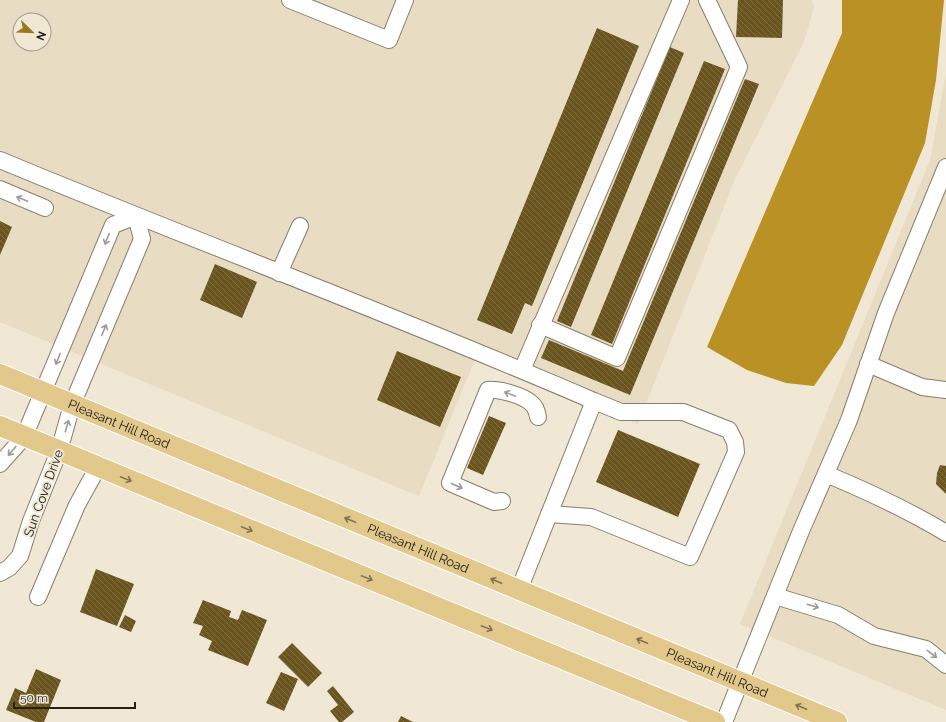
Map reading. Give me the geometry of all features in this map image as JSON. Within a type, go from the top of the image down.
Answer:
[{"type":"main road","name":"Pleasant Hill Road","points":[[0,374],[837,722]]},
{"type":"main road","points":[[0,426],[715,722]]},
{"type":"street","points":[[290,0],[389,40],[405,0]]},
{"type":"street","points":[[522,370],[540,325],[681,0]]},
{"type":"street","points":[[540,325],[617,358],[739,67],[708,0]]},
{"type":"street","points":[[0,160],[522,370],[621,412],[683,412],[729,430],[735,442],[736,452],[690,557],[591,517],[549,514]]},
{"type":"street","points":[[724,722],[849,420],[886,314],[946,167]]},
{"type":"street","points":[[0,189],[45,208]]},
{"type":"street","points":[[0,464],[24,437],[44,393],[113,225],[136,216]]},
{"type":"street","name":"Sun Cove Drive","points":[[0,573],[9,568],[20,556],[31,521],[59,451],[72,405],[142,239],[136,216]]},
{"type":"street","points":[[279,273],[300,226]]},
{"type":"street","points":[[868,364],[922,387],[946,390]]},
{"type":"street","points":[[502,501],[494,502],[450,483],[488,390],[498,389],[530,402],[536,408],[538,417]]},
{"type":"street","points":[[519,590],[594,401]]},
{"type":"street","points":[[38,597],[77,506],[98,467]]},
{"type":"street","points":[[826,474],[928,522],[946,534]]},
{"type":"street","points":[[775,596],[838,615],[874,636],[926,649],[946,665]]},
{"type":"shaded area","points":[[0,0],[812,0],[814,7],[804,42],[735,179],[638,424],[476,357],[419,496],[0,322]]},
{"type":"shaded area","points":[[842,0],[944,0],[936,80],[925,143],[842,345],[814,386],[786,383],[747,370],[707,347],[842,33]]},
{"type":"shaded area","points":[[946,73],[946,710],[740,624],[930,160]]},
{"type":"building","points":[[738,0],[783,0],[782,38],[736,37]]},
{"type":"building","points":[[597,28],[639,46],[532,306],[525,303],[512,334],[477,320]]},
{"type":"building","points":[[670,47],[684,53],[571,327],[557,321]]},
{"type":"building","points":[[704,61],[725,69],[612,344],[591,335]]},
{"type":"building","points":[[745,79],[759,84],[630,395],[541,358],[549,340],[623,371]]},
{"type":"building","points":[[0,221],[12,227],[0,255]]},
{"type":"building","points":[[215,264],[257,282],[242,318],[200,300]]},
{"type":"building","points":[[397,351],[461,377],[440,427],[377,400]]},
{"type":"building","points":[[489,416],[506,423],[483,475],[467,468]]},
{"type":"building","points":[[618,430],[700,464],[678,517],[596,482]]},
{"type":"building","points":[[940,465],[946,466],[946,494],[936,484],[937,473]]},
{"type":"building","points":[[96,569],[134,584],[117,626],[80,612]]},
{"type":"building","points":[[203,600],[231,611],[229,617],[238,620],[242,610],[267,620],[248,666],[208,650],[212,641],[199,635],[203,626],[193,623]]},
{"type":"building","points":[[125,615],[136,621],[131,632],[119,627]]},
{"type":"building","points":[[292,643],[322,673],[308,687],[278,657]]},
{"type":"building","points":[[36,669],[61,680],[44,722],[36,722],[6,710],[15,688],[26,693]]},
{"type":"building","points":[[281,672],[298,679],[284,711],[266,703]]},
{"type":"building","points":[[333,686],[354,712],[342,722],[339,722],[330,711],[338,705],[327,691]]},
{"type":"building","points":[[401,716],[413,722],[398,722]]}]
